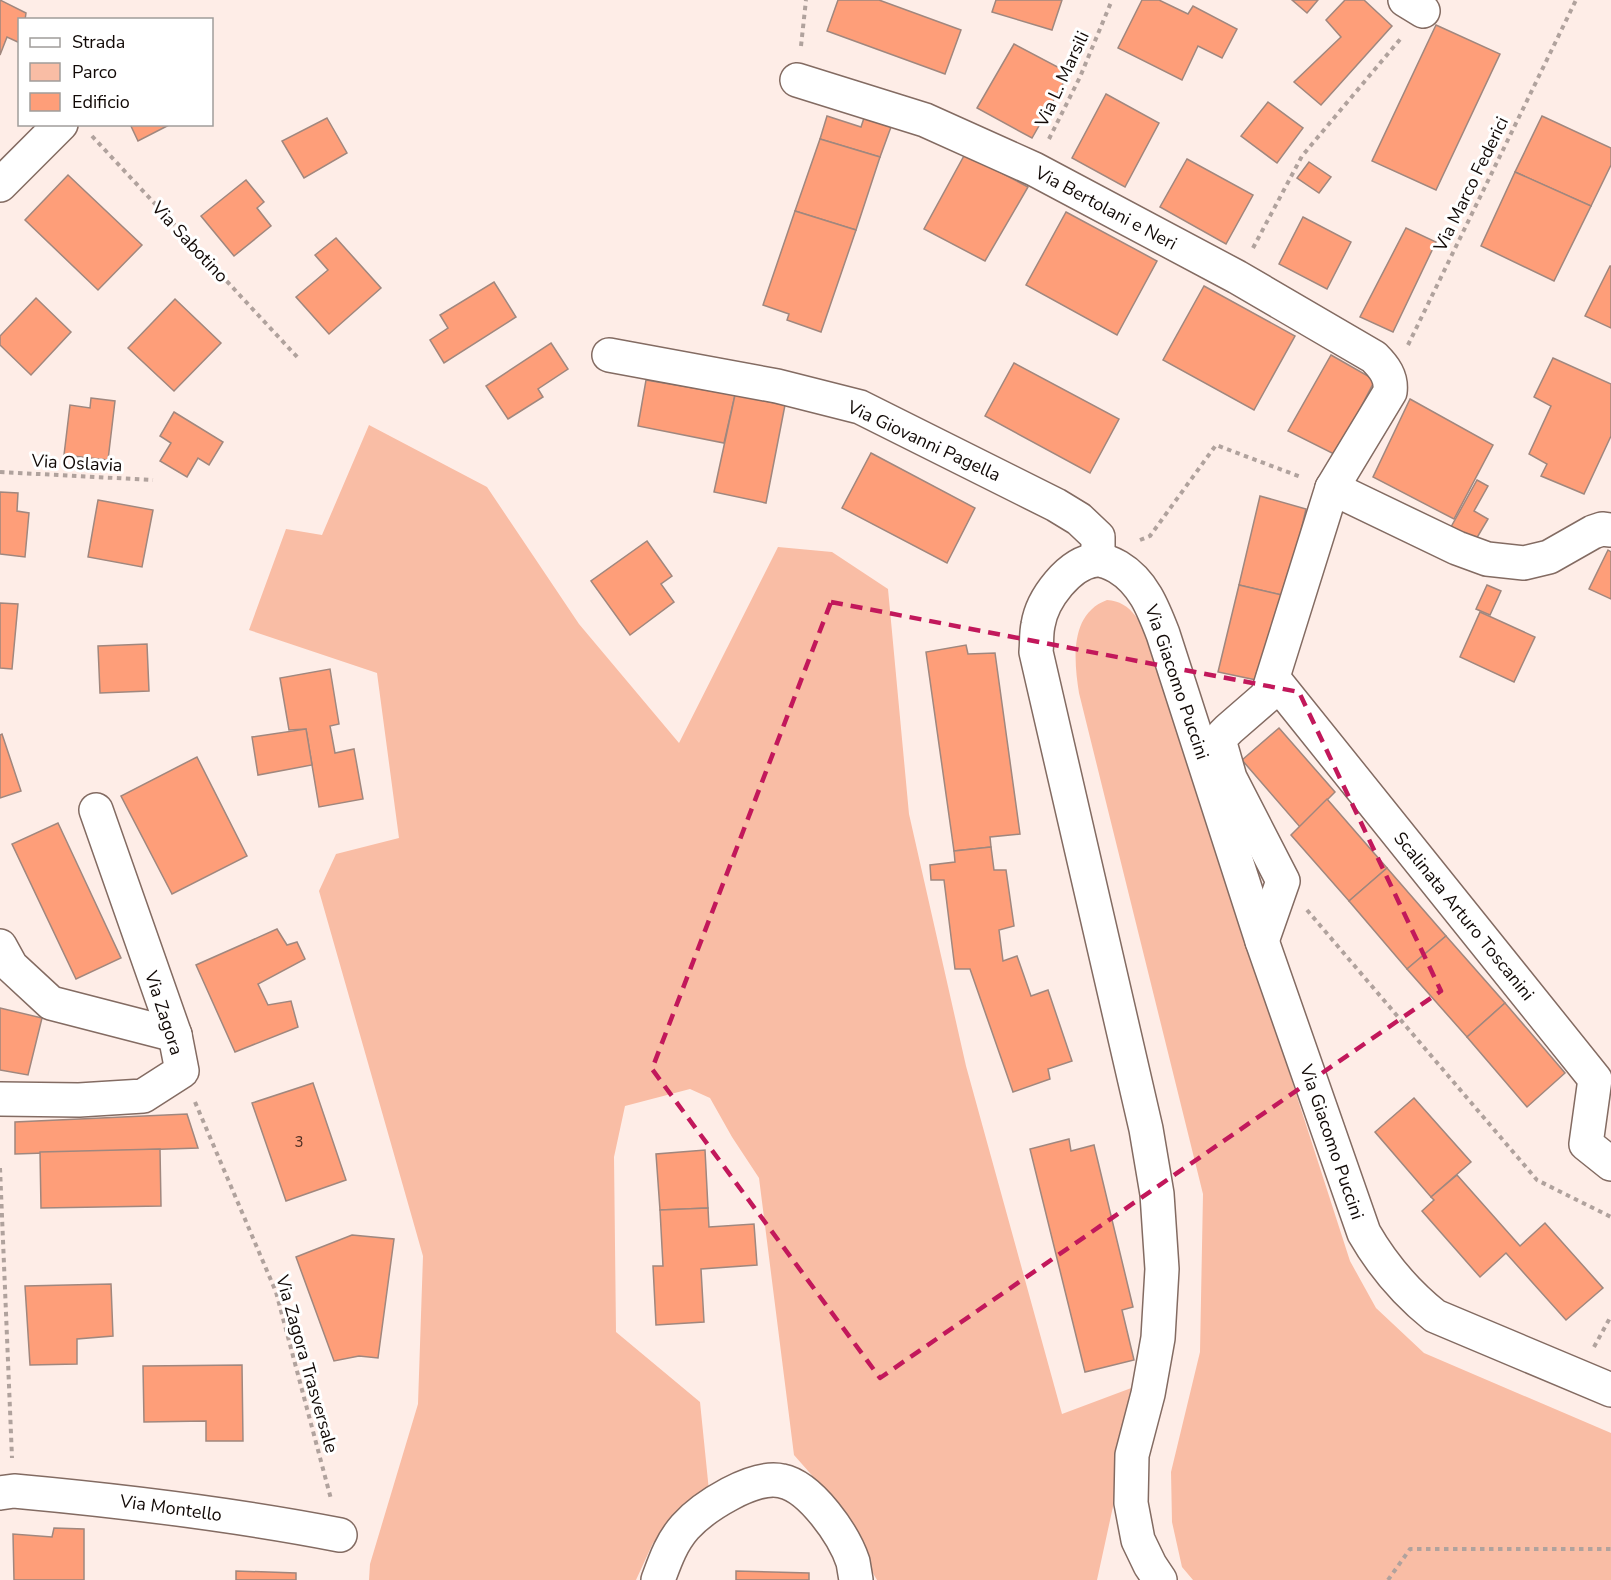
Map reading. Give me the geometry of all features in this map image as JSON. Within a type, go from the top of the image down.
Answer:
[{"type":"street","name":"Via Bertolani e Neri","points":[[797,80],[925,120],[1034,169],[1237,277],[1374,357],[1382,365],[1390,381]]},
{"type":"street","points":[[0,185],[75,129]]},
{"type":"street","name":"Via Giovanni Pagella","points":[[609,355],[777,387],[860,407],[1056,505],[1079,519],[1098,537],[1098,559]]},
{"type":"street","points":[[1262,941],[1283,881],[1230,778],[1220,743],[1223,735],[1229,729],[1267,696],[1332,488],[1390,392],[1390,381]]},
{"type":"street","points":[[1332,488],[1457,548],[1499,561],[1524,562],[1549,557],[1593,532],[1602,529],[1611,530]]},
{"type":"street","points":[[1098,559],[1072,571],[1059,582],[1047,600],[1038,623],[1036,652],[1146,1129],[1157,1194],[1162,1269],[1158,1338],[1148,1394],[1132,1455],[1131,1503],[1138,1540],[1151,1575]]},
{"type":"street","name":"Via Giacomo Puccini","points":[[1098,559],[1118,567],[1135,581],[1148,598],[1163,634],[1262,941],[1364,1233],[1396,1281],[1413,1299],[1435,1316],[1611,1390]]},
{"type":"street","name":"Scalinata Arturo Toscanini","points":[[1273,678],[1595,1079],[1586,1144],[1611,1164]]},
{"type":"street","name":"Via Zagora","points":[[0,1099],[79,1100],[143,1096],[182,1071],[175,1035],[96,810]]},
{"type":"street","points":[[0,946],[11,966],[51,1004],[175,1035]]},
{"type":"street","points":[[658,1580],[668,1552],[685,1527],[704,1510],[730,1494],[759,1482],[782,1480],[801,1490],[823,1510],[844,1542],[856,1580]]},
{"type":"street","name":"Via Montello","points":[[7,1492],[132,1502],[269,1521],[340,1535]]},
{"type":"path","points":[[797,80],[806,0]]},
{"type":"path","name":"Via L. Marsili","points":[[1034,169],[1080,77],[1112,0]]},
{"type":"path","name":"Via Marco Federici","points":[[1390,381],[1576,0]]},
{"type":"path","points":[[1237,277],[1302,156],[1414,6]]},
{"type":"path","name":"Via Sabotino","points":[[75,129],[299,359]]},
{"type":"path","points":[[1098,559],[1150,536],[1216,445],[1332,488]]},
{"type":"path","name":"Via Oslavia","points":[[0,472],[153,480]]},
{"type":"path","points":[[1283,881],[1537,1180],[1611,1217]]},
{"type":"path","name":"Via Zagora Trasversale","points":[[182,1071],[276,1292],[340,1535]]},
{"type":"path","points":[[0,1168],[7,1492]]},
{"type":"path","points":[[1388,1580],[1410,1549],[1611,1549]]},
{"type":"highlighted area","points":[[831,602],[1299,692],[1441,991],[880,1378],[652,1069]]},
{"type":"green space","points":[[369,425],[487,487],[579,624],[679,743],[778,547],[832,552],[888,589],[909,814],[966,1066],[1062,1414],[1134,1387],[1114,1502],[1097,1580],[877,1580],[824,1489],[794,1455],[759,1178],[710,1098],[690,1089],[625,1106],[614,1157],[616,1332],[700,1402],[709,1491],[653,1543],[636,1580],[369,1580],[370,1564],[418,1404],[423,1256],[319,891],[336,854],[399,838],[377,673],[249,630],[286,529],[322,535]]},
{"type":"green space","points":[[1107,600],[1116,601],[1130,609],[1140,622],[1151,644],[1350,1261],[1376,1308],[1424,1353],[1611,1433],[1611,1580],[1193,1580],[1182,1567],[1172,1522],[1171,1472],[1200,1352],[1203,1194],[1079,693],[1076,653],[1080,627],[1095,607]]},
{"type":"building","points":[[0,0],[26,13],[25,18],[18,18],[18,42],[7,37],[0,55]]},
{"type":"building","points":[[838,0],[879,0],[961,30],[945,74],[827,31]]},
{"type":"building","points":[[996,0],[1062,0],[1052,30],[992,12]]},
{"type":"building","points":[[1142,0],[1159,0],[1188,14],[1193,6],[1237,29],[1222,58],[1198,46],[1182,80],[1118,48]]},
{"type":"building","points":[[1292,0],[1318,0],[1307,13]]},
{"type":"building","points":[[1345,0],[1364,0],[1392,26],[1321,105],[1294,82],[1341,37],[1326,20]]},
{"type":"building","points":[[1436,25],[1500,54],[1436,190],[1372,161]]},
{"type":"building","points":[[1014,44],[1069,73],[1032,138],[977,108]]},
{"type":"building","points":[[1106,94],[1159,123],[1125,187],[1072,158]]},
{"type":"building","points":[[1268,102],[1303,128],[1277,163],[1241,136]]},
{"type":"building","points":[[827,116],[861,127],[864,118],[891,127],[880,157],[820,139]]},
{"type":"building","points":[[1542,116],[1611,148],[1611,165],[1591,206],[1515,172]]},
{"type":"building","points":[[327,118],[347,153],[304,178],[282,141]]},
{"type":"building","points":[[131,126],[167,126],[138,141]]},
{"type":"building","points":[[820,139],[880,157],[856,230],[795,211]]},
{"type":"building","points":[[965,154],[1028,187],[985,261],[924,229]]},
{"type":"building","points":[[1187,159],[1253,195],[1226,244],[1160,207]]},
{"type":"building","points":[[1309,162],[1331,177],[1319,193],[1297,178]]},
{"type":"building","points":[[1515,172],[1591,206],[1554,281],[1481,246]]},
{"type":"building","points":[[68,175],[142,245],[98,290],[25,220]]},
{"type":"building","points":[[246,180],[264,202],[257,208],[271,226],[234,256],[201,216]]},
{"type":"building","points":[[795,211],[856,230],[821,332],[787,320],[789,314],[763,305]]},
{"type":"building","points":[[1066,212],[1157,261],[1117,335],[1026,285]]},
{"type":"building","points":[[1303,217],[1351,242],[1327,289],[1279,264]]},
{"type":"building","points":[[1406,228],[1436,242],[1393,332],[1360,317]]},
{"type":"building","points":[[336,238],[381,288],[329,334],[296,297],[328,270],[315,255]]},
{"type":"building","points":[[1611,266],[1611,328],[1585,316]]},
{"type":"building","points":[[494,282],[516,317],[444,363],[430,340],[448,328],[440,315]]},
{"type":"building","points":[[1204,286],[1295,336],[1254,410],[1163,360]]},
{"type":"building","points":[[36,298],[71,332],[31,375],[0,345],[0,336]]},
{"type":"building","points":[[175,299],[221,343],[174,391],[128,348]]},
{"type":"building","points":[[551,343],[568,369],[538,389],[543,397],[508,419],[486,386]]},
{"type":"building","points":[[1331,355],[1375,380],[1336,455],[1288,431]]},
{"type":"building","points":[[1553,358],[1611,384],[1611,436],[1584,494],[1541,476],[1547,464],[1529,454],[1551,406],[1534,397]]},
{"type":"building","points":[[1014,363],[1119,419],[1090,473],[985,416]]},
{"type":"building","points":[[646,380],[735,395],[724,443],[638,426]]},
{"type":"building","points":[[735,395],[785,405],[766,503],[714,492]]},
{"type":"building","points":[[91,398],[115,401],[108,460],[64,455],[70,405],[90,408]]},
{"type":"building","points":[[1410,399],[1493,445],[1454,519],[1373,477]]},
{"type":"building","points":[[174,412],[223,442],[209,465],[198,458],[187,477],[160,461],[171,443],[160,436]]},
{"type":"building","points":[[871,453],[975,508],[947,563],[842,508]]},
{"type":"building","points":[[1477,480],[1488,486],[1474,511],[1488,519],[1475,541],[1451,527]]},
{"type":"building","points":[[0,492],[18,493],[17,511],[29,513],[25,557],[0,554]]},
{"type":"building","points":[[1260,496],[1306,509],[1286,596],[1239,585]]},
{"type":"building","points":[[98,500],[153,510],[142,567],[88,557]]},
{"type":"building","points":[[647,541],[672,576],[661,584],[674,602],[630,635],[591,581]]},
{"type":"building","points":[[1608,550],[1611,552],[1611,599],[1589,589]]},
{"type":"building","points":[[1239,585],[1286,596],[1266,682],[1218,672]]},
{"type":"building","points":[[1487,585],[1501,591],[1490,615],[1476,609]]},
{"type":"building","points":[[0,603],[18,604],[12,669],[0,668]]},
{"type":"building","points":[[1480,612],[1535,637],[1514,682],[1460,657]]},
{"type":"building","points":[[147,644],[149,691],[100,693],[98,646]]},
{"type":"building","points":[[966,645],[968,654],[995,653],[1020,834],[990,837],[991,847],[954,851],[926,652]]},
{"type":"building","points":[[330,669],[339,724],[330,726],[335,753],[354,749],[363,799],[319,807],[306,729],[289,730],[280,678]]},
{"type":"building","points":[[1279,728],[1335,792],[1300,827],[1242,760]]},
{"type":"building","points":[[306,729],[312,765],[258,775],[252,737]]},
{"type":"building","points":[[2,734],[21,791],[0,798],[0,735]]},
{"type":"building","points":[[197,757],[247,856],[172,894],[121,796]]},
{"type":"building","points":[[1327,799],[1387,868],[1349,901],[1291,835]]},
{"type":"building","points":[[58,823],[121,958],[76,979],[12,844]]},
{"type":"building","points":[[991,847],[994,870],[1006,870],[1014,926],[999,930],[1003,961],[1017,956],[1031,996],[1048,990],[1072,1061],[1048,1069],[1050,1079],[1013,1092],[970,969],[955,969],[944,880],[931,880],[930,865],[955,862],[954,851]]},
{"type":"building","points":[[1387,868],[1446,936],[1407,969],[1349,901]]},
{"type":"building","points":[[277,929],[287,945],[297,942],[305,959],[258,984],[268,1005],[291,1001],[298,1027],[235,1052],[196,965]]},
{"type":"building","points":[[1446,936],[1505,1003],[1467,1037],[1407,969]]},
{"type":"building","points":[[1505,1003],[1565,1073],[1527,1107],[1467,1037]]},
{"type":"building","points":[[0,1008],[42,1018],[28,1075],[0,1070]]},
{"type":"building","points":[[313,1083],[346,1180],[286,1201],[252,1103]]},
{"type":"building","points":[[1414,1098],[1471,1162],[1431,1197],[1375,1132]]},
{"type":"building","points":[[187,1114],[198,1148],[15,1154],[15,1122]]},
{"type":"building","points":[[1069,1139],[1071,1151],[1094,1145],[1133,1307],[1122,1310],[1134,1360],[1085,1372],[1030,1149]]},
{"type":"building","points":[[160,1149],[161,1206],[41,1208],[40,1152]]},
{"type":"building","points":[[705,1150],[708,1208],[660,1210],[656,1154]]},
{"type":"building","points":[[1457,1175],[1520,1246],[1545,1223],[1603,1288],[1566,1320],[1506,1253],[1480,1277],[1422,1211],[1434,1200],[1431,1197]]},
{"type":"building","points":[[708,1208],[709,1227],[754,1224],[757,1265],[701,1269],[704,1322],[656,1325],[653,1266],[663,1266],[660,1210]]},
{"type":"building","points":[[352,1235],[394,1239],[378,1358],[359,1356],[334,1361],[296,1257]]},
{"type":"building","points":[[111,1284],[113,1336],[77,1339],[77,1364],[30,1365],[25,1286]]},
{"type":"building","points":[[242,1365],[243,1441],[206,1441],[206,1421],[144,1422],[143,1366]]},
{"type":"building","points":[[54,1528],[84,1529],[84,1580],[14,1580],[13,1534],[52,1537]]},
{"type":"building","points":[[236,1571],[296,1573],[296,1580],[236,1580]]},
{"type":"building","points":[[736,1571],[809,1573],[809,1580],[736,1580]]}]
